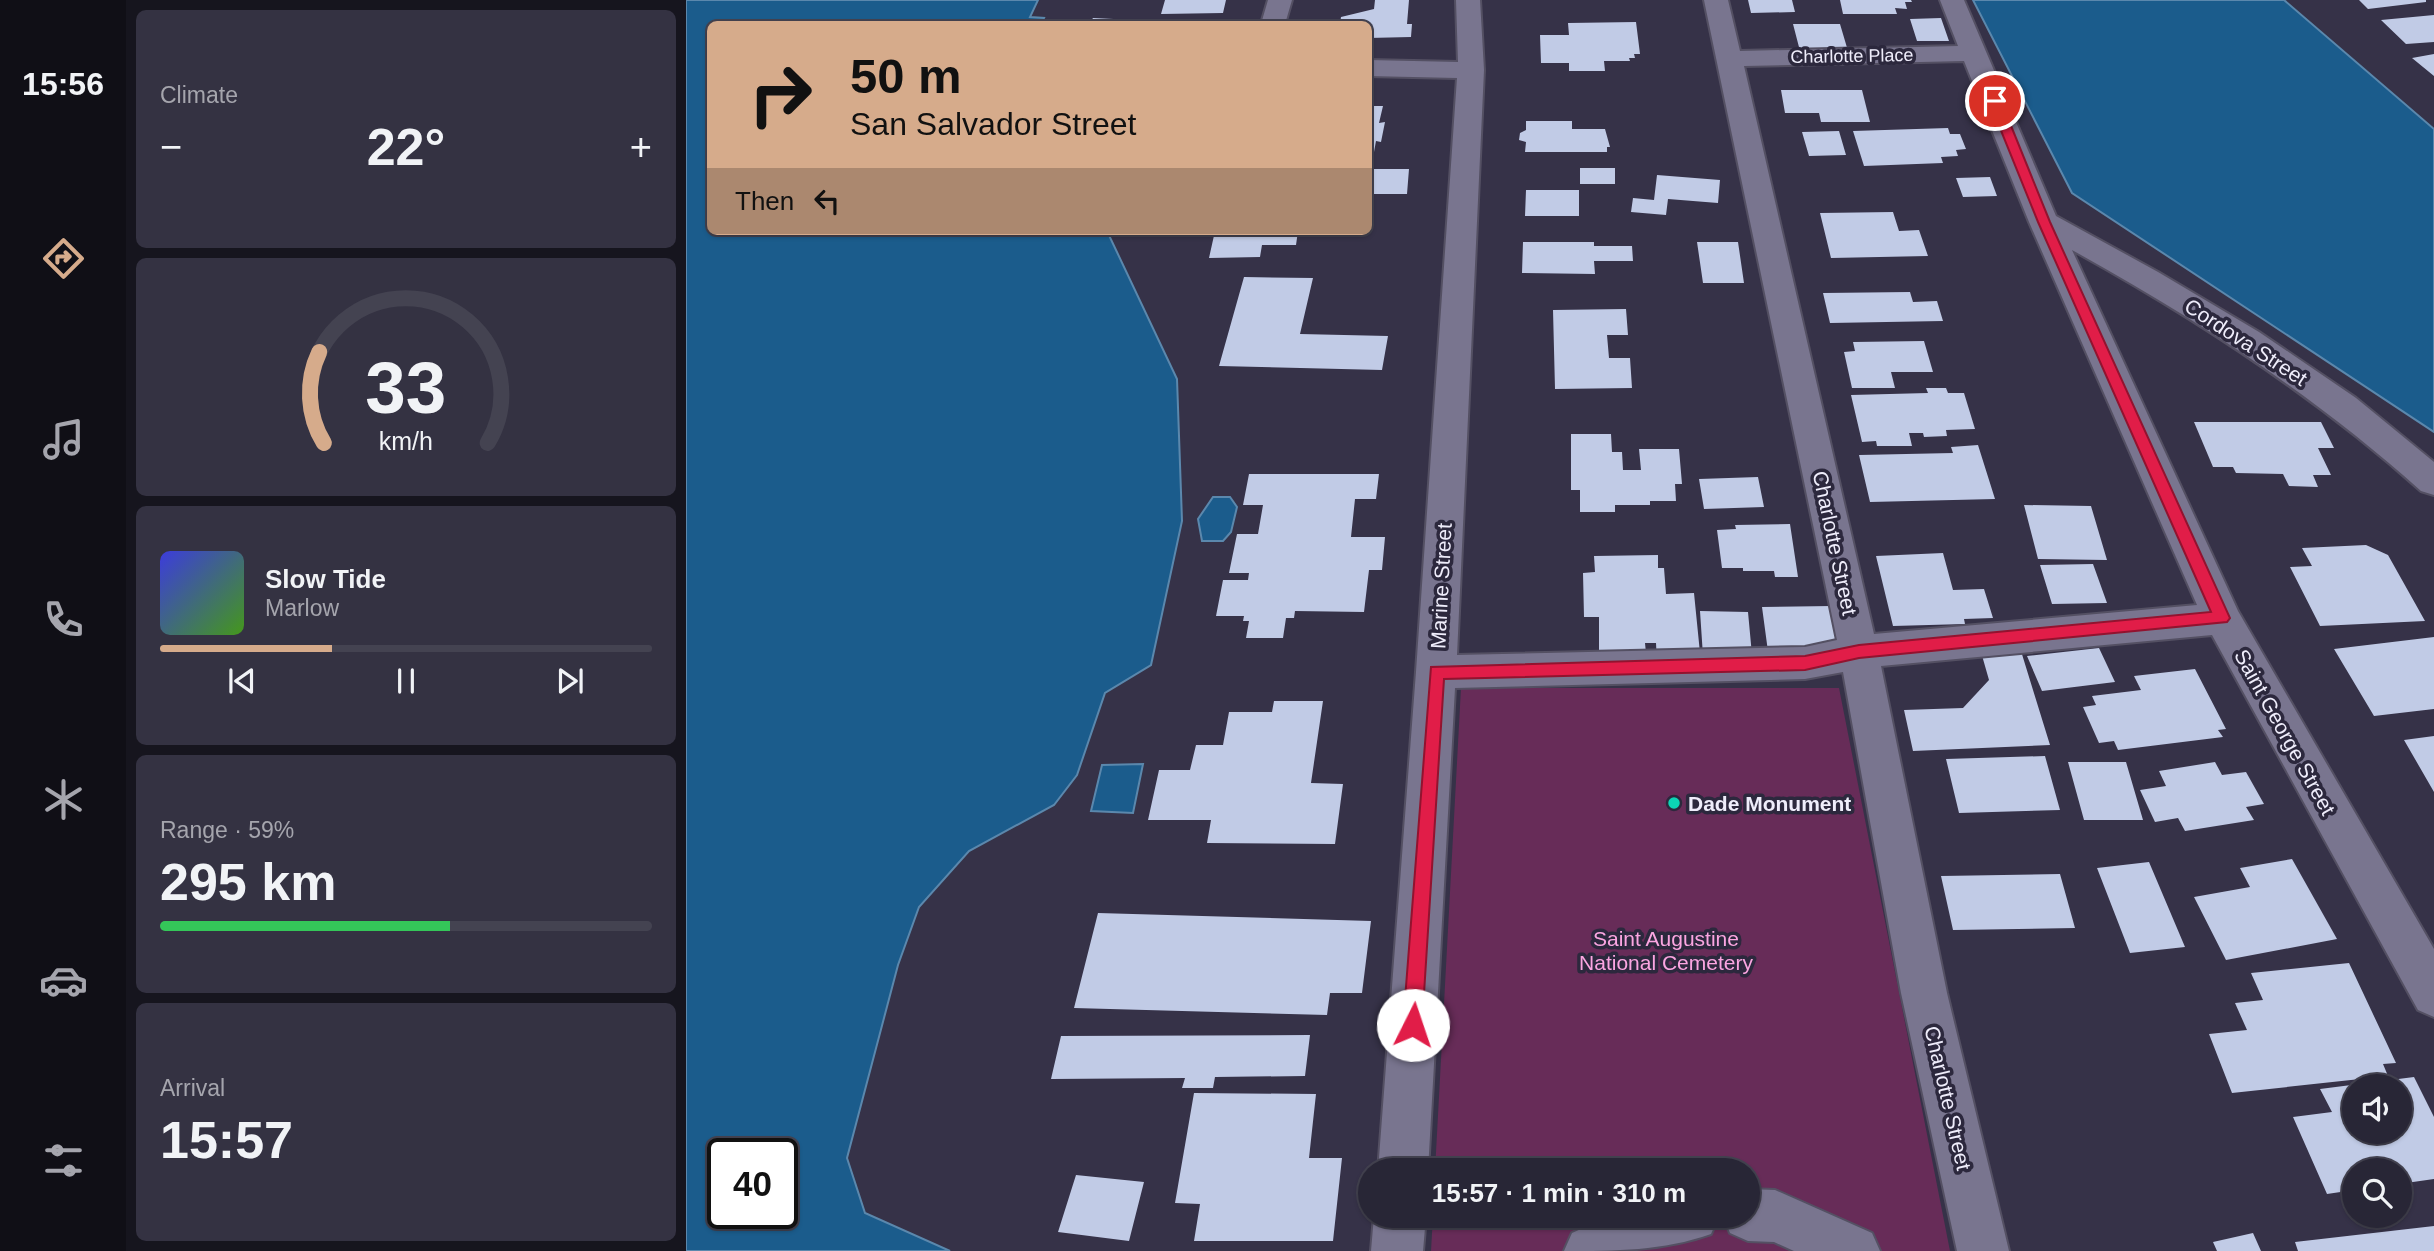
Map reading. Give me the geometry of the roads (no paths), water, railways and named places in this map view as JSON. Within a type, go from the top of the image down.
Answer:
[{"type":"street","points":[[1274,21],[1280,0]]},
{"type":"street","name":"Marine Street","points":[[1404,1158],[1436,672],[1471,69],[1468,0]]},
{"type":"street","name":"Charlotte Street","points":[[1716,0],[1859,652],[1924,993],[1983,1251]]},
{"type":"street","name":"Saint George Street","points":[[1952,0],[2044,222],[2222,618],[2434,994]]},
{"type":"street","name":"Charlotte Place","points":[[1729,59],[1975,53]]},
{"type":"street","points":[[1372,68],[1471,69]]},
{"type":"street","name":"Cordova Street","points":[[2044,222],[2137,272],[2301,376],[2346,407],[2434,482]]},
{"type":"street","points":[[1436,672],[1805,663],[1859,652],[2222,618]]},
{"type":"street","points":[[1760,1215],[1775,1216],[1854,1251]]},
{"type":"street","points":[[1397,1251],[1398,1228]]},
{"type":"street","points":[[1590,1251],[1644,1228]]},
{"type":"water","points":[[686,0],[1038,0],[1030,17],[1044,18],[1042,21],[707,21],[707,235],[1109,235],[1177,379],[1182,521],[1151,665],[1105,693],[1077,775],[1054,805],[969,851],[919,907],[898,965],[847,1158],[865,1213],[950,1251],[686,1251]]},
{"type":"water","points":[[1973,0],[2284,0],[2434,129],[2434,432],[2072,193]]},
{"type":"water","points":[[1213,497],[1230,497],[1237,507],[1231,532],[1223,541],[1202,541],[1198,519]]},
{"type":"water","points":[[1143,764],[1133,813],[1091,811],[1102,765]]},
{"type":"place","name":"Dade Monument","points":[[1674,803]]},
{"type":"park label","name":"Saint Augustine National Cemetery","points":[[1666,950]]}]
